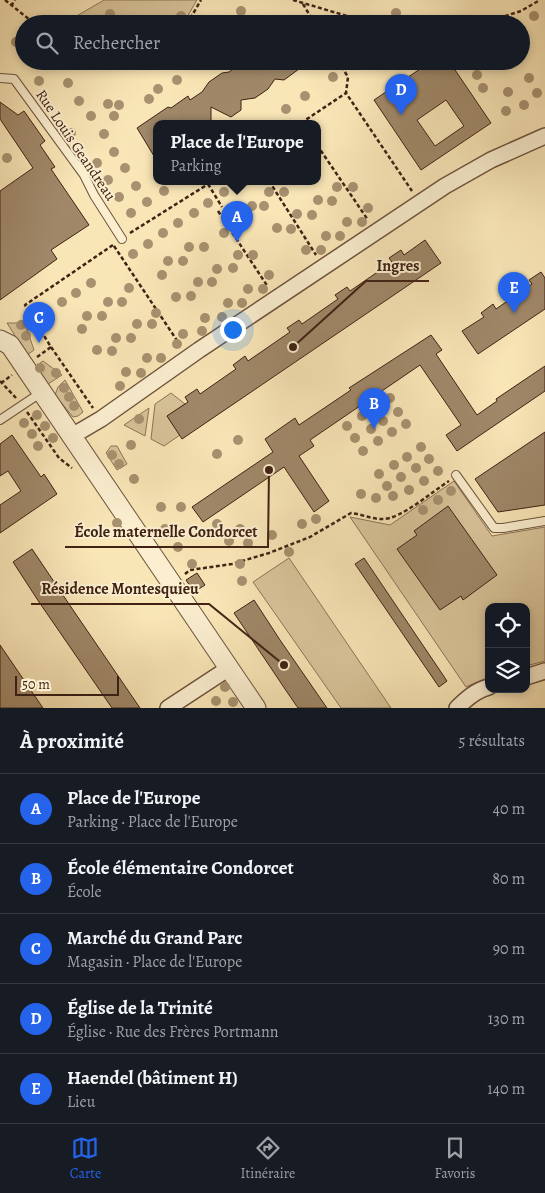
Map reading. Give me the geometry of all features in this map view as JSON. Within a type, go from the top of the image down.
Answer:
[{"type":"street","points":[[72,436],[101,419],[199,350],[420,203],[491,160],[545,136]]},
{"type":"street","points":[[0,340],[10,345],[256,708]]},
{"type":"street","points":[[168,708],[228,668]]},
{"type":"street","points":[[530,676],[545,671]]},
{"type":"street","points":[[457,708],[465,699],[485,688]]},
{"type":"lane","name":"Rue Louis Geandreau","points":[[0,78],[14,79],[29,98],[84,175],[94,195],[122,239]]},
{"type":"lane","points":[[0,420],[42,392]]},
{"type":"lane","points":[[456,475],[494,528],[545,521]]},
{"type":"path","points":[[5,0],[23,15]]},
{"type":"path","points":[[11,6],[15,0]]},
{"type":"path","points":[[192,15],[201,0]]},
{"type":"path","points":[[293,0],[343,15]]},
{"type":"path","points":[[509,15],[522,11],[540,0]]},
{"type":"path","points":[[302,3],[309,15]]},
{"type":"path","points":[[344,70],[348,77],[346,93],[420,203]]},
{"type":"path","points":[[306,120],[346,93]]},
{"type":"path","points":[[321,151],[370,223]]},
{"type":"path","points":[[96,412],[51,348],[24,305],[206,185]]},
{"type":"path","points":[[209,185],[222,207]]},
{"type":"path","points":[[272,185],[318,258]]},
{"type":"path","points":[[218,211],[270,291]]},
{"type":"path","points":[[113,245],[168,325],[182,347],[181,351]]},
{"type":"path","points":[[34,359],[51,348]]},
{"type":"path","points":[[17,370],[1,382],[19,401]]},
{"type":"path","points":[[26,410],[59,458],[75,470]]},
{"type":"path","points":[[181,576],[190,570],[232,564],[269,553],[310,537],[351,513],[389,519],[408,509],[456,475]]},
{"type":"shaded area","points":[[104,0],[197,0],[188,15],[78,15]]},
{"type":"shaded area","points":[[7,323],[25,323],[34,350],[27,355]]},
{"type":"shaded area","points":[[43,361],[62,375],[48,384],[36,366]]},
{"type":"shaded area","points":[[65,380],[83,412],[78,416],[73,417],[55,395],[58,387]]},
{"type":"shaded area","points":[[171,393],[185,404],[167,416],[180,435],[164,446],[151,439],[155,404]]},
{"type":"shaded area","points":[[149,408],[145,436],[124,425]]},
{"type":"shaded area","points":[[111,446],[117,446],[127,464],[117,470],[106,453]]},
{"type":"shaded area","points":[[454,481],[492,536],[545,527],[545,661],[530,665],[530,603],[485,603],[485,679],[466,687],[350,517],[390,525]]},
{"type":"shaded area","points":[[289,558],[391,708],[341,708],[253,582]]},
{"type":"building","points":[[232,70],[298,70],[284,80],[275,79],[268,89],[255,98],[241,100],[241,110],[231,117],[211,107],[211,120],[153,120],[153,154],[137,128],[188,96],[190,100],[202,92],[209,82],[222,73]]},
{"type":"building","points":[[419,70],[455,70],[491,123],[421,170],[374,100]],"holes":[[[446,100],[464,126],[435,146],[417,120]]]},
{"type":"building","points":[[0,102],[18,115],[24,111],[45,141],[40,145],[55,167],[51,169],[89,225],[51,250],[57,259],[0,300],[0,191],[33,168],[0,119]]},
{"type":"building","points":[[425,240],[441,263],[182,439],[167,416],[188,402],[185,397],[197,389],[200,394],[236,369],[233,365],[245,356],[248,361],[290,332],[287,328],[299,320],[302,324],[338,299],[335,295],[347,287],[350,291],[392,262],[389,258],[401,250],[404,255]]},
{"type":"building","points":[[541,272],[545,278],[545,309],[478,354],[462,331],[484,317],[481,313],[493,304],[496,309],[532,284],[529,280]]},
{"type":"building","points":[[431,335],[442,350],[436,354],[477,415],[497,401],[496,399],[545,366],[545,391],[457,451],[446,435],[461,425],[420,365],[310,440],[314,446],[299,456],[329,501],[314,512],[284,467],[203,522],[192,507],[273,452],[265,439],[295,418],[299,425],[351,390],[349,388]]},
{"type":"building","points":[[545,432],[545,505],[498,512],[475,479]]},
{"type":"building","points":[[12,435],[41,477],[44,474],[57,494],[0,533],[0,505],[21,491],[8,471],[0,476],[0,444]]},
{"type":"building","points":[[448,506],[497,575],[463,600],[461,596],[440,610],[397,549],[417,535],[414,531]]},
{"type":"building","points":[[32,549],[140,708],[112,708],[39,602],[13,562]]},
{"type":"building","points":[[364,558],[447,681],[439,687],[355,564]]},
{"type":"building","points":[[197,573],[205,585],[194,592],[186,580]]},
{"type":"building","points":[[254,600],[327,708],[298,708],[287,692],[234,613]]},
{"type":"building","points":[[0,645],[43,708],[0,708]]},
{"type":"place","name":"Église de la Trinité","points":[[401,115]]},
{"type":"place","name":"Place de l'Europe","points":[[237,242]]},
{"type":"place","name":"Haendel (bâtiment H)","points":[[514,313]]},
{"type":"place","name":"Marché du Grand Parc","points":[[39,343]]},
{"type":"place","name":"Ingres","points":[[293,347]]},
{"type":"place","name":"École élémentaire Condorcet","points":[[374,429]]},
{"type":"place","name":"École maternelle Condorcet","points":[[269,470]]},
{"type":"place","name":"Résidence Montesquieu","points":[[284,665]]}]
